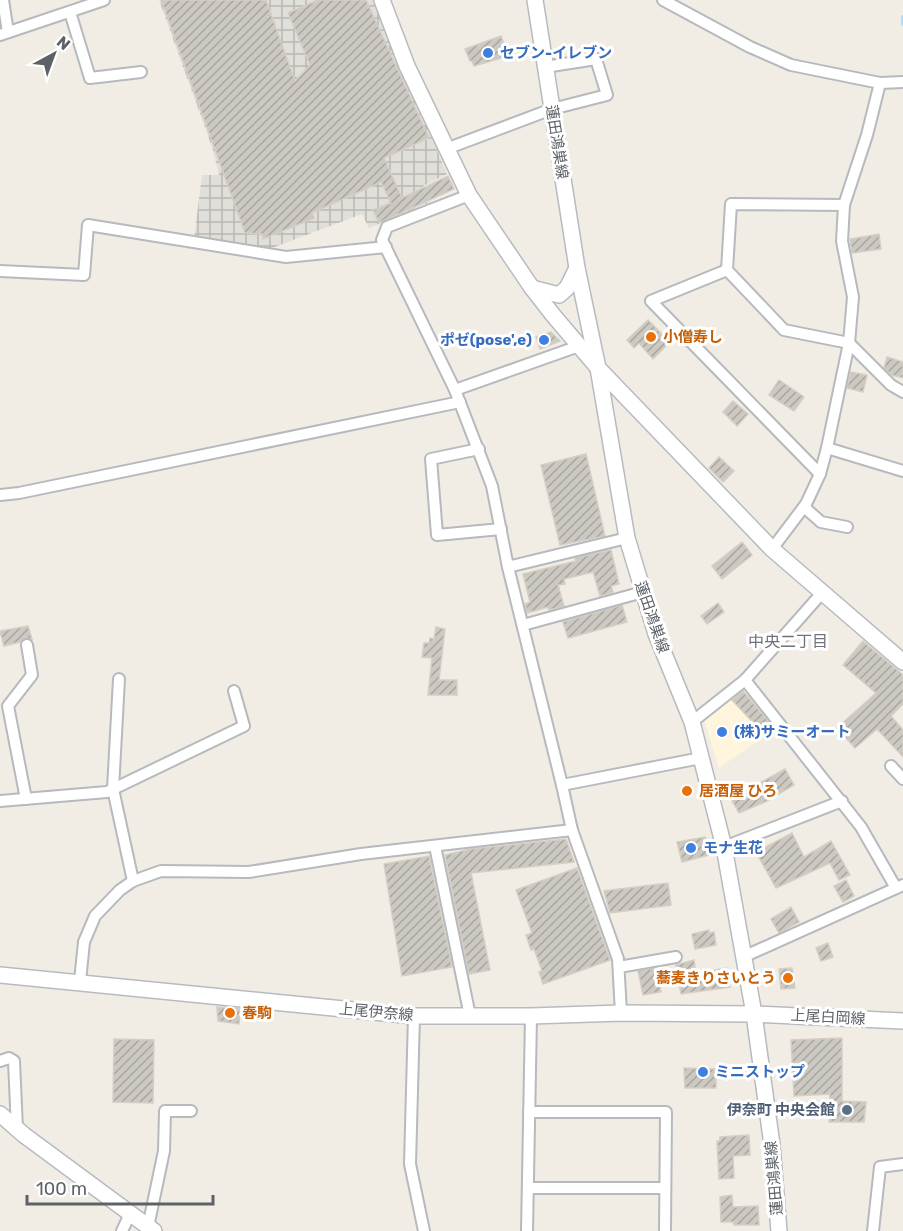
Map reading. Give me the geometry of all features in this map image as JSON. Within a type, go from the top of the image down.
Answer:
[{"type":"street","points":[[3,0],[4,34],[104,0]]},
{"type":"street","points":[[382,0],[407,66],[446,149],[470,195],[531,288],[598,368],[772,549],[821,594],[903,662]]},
{"type":"street","name":"蓮田鴻巣線","points":[[535,0],[577,268],[598,368],[627,538],[656,634],[692,722],[724,847],[754,1014],[772,1145],[779,1231]]},
{"type":"street","points":[[663,0],[750,47],[791,65],[880,83],[903,82]]},
{"type":"street","points":[[70,12],[90,78],[141,72]]},
{"type":"street","points":[[446,149],[552,109],[607,94],[596,58],[545,67]]},
{"type":"street","points":[[772,549],[804,507],[820,474],[827,448],[849,342],[853,297],[842,241],[844,205],[867,135],[880,83]]},
{"type":"street","points":[[470,195],[387,227],[382,240],[460,402],[492,486],[508,567],[572,830],[618,959],[621,1013]]},
{"type":"street","points":[[844,205],[731,204],[727,270],[784,330],[849,342],[891,385],[903,392]]},
{"type":"street","points":[[0,271],[84,275],[88,225],[286,256],[386,247]]},
{"type":"street","points":[[531,288],[559,295],[567,288],[577,268]]},
{"type":"street","points":[[727,270],[651,301],[820,474]]},
{"type":"street","points":[[454,390],[579,346]]},
{"type":"street","points":[[0,495],[19,493],[460,402]]},
{"type":"street","points":[[827,448],[903,471]]},
{"type":"street","points":[[479,449],[431,459],[437,535],[501,529]]},
{"type":"street","points":[[804,507],[821,522],[847,527]]},
{"type":"street","points":[[508,567],[627,538]]},
{"type":"street","points":[[523,625],[643,592]]},
{"type":"street","points":[[692,722],[745,680],[821,594]]},
{"type":"street","points":[[26,800],[8,706],[32,675],[27,645]]},
{"type":"street","points":[[119,679],[113,789],[133,881]]},
{"type":"street","points":[[743,957],[900,886],[861,826],[745,680]]},
{"type":"street","points":[[0,801],[106,792],[113,789],[244,726],[234,691]]},
{"type":"street","points":[[562,785],[701,758]]},
{"type":"street","points":[[891,766],[903,779]]},
{"type":"street","points":[[724,847],[842,801]]},
{"type":"street","points":[[80,981],[84,942],[95,916],[120,890],[133,881],[161,872],[249,872],[361,854],[572,830]]},
{"type":"street","points":[[435,846],[470,1016]]},
{"type":"street","points":[[619,967],[676,957]]},
{"type":"street","name":"上尾伊奈線","points":[[0,975],[80,981],[414,1016],[754,1014]]},
{"type":"street","name":"上尾白岡線","points":[[754,1014],[903,1021]]},
{"type":"street","points":[[414,1016],[410,1164],[424,1231]]},
{"type":"street","points":[[527,1231],[531,1016]]},
{"type":"street","points":[[0,1060],[9,1058],[14,1061],[17,1129]]},
{"type":"street","points":[[0,1114],[151,1229],[164,1151],[165,1110],[191,1111]]},
{"type":"street","points":[[529,1112],[666,1112],[665,1231]]},
{"type":"street","points":[[873,1231],[880,1167],[903,1164]]},
{"type":"street","points":[[528,1188],[665,1188]]},
{"type":"street","points":[[122,1231],[130,1214]]},
{"type":"shaded area","points":[[159,0],[375,0],[447,174],[423,186],[430,202],[369,228],[362,214],[264,251],[194,239],[202,175],[219,175],[212,147]]},
{"type":"shaded area","points":[[740,688],[746,689],[776,728],[719,768],[704,719]]},
{"type":"building","points":[[161,0],[266,0],[295,81],[310,65],[288,13],[318,0],[366,0],[429,138],[384,158],[402,198],[448,176],[454,189],[379,223],[373,210],[391,203],[381,182],[312,213],[314,218],[263,239],[262,234],[245,233]]},
{"type":"building","points":[[501,36],[508,56],[474,66],[465,49]]},
{"type":"building","points":[[879,234],[881,249],[852,253],[850,239]]},
{"type":"building","points":[[648,320],[670,342],[653,359],[639,343],[634,348],[627,340]]},
{"type":"building","points":[[551,332],[560,341],[540,349],[536,337]]},
{"type":"building","points":[[887,357],[903,362],[903,378],[892,375],[884,368]]},
{"type":"building","points":[[851,372],[867,375],[863,392],[847,388]]},
{"type":"building","points":[[779,380],[804,397],[794,411],[769,395]]},
{"type":"building","points":[[733,401],[748,414],[737,426],[723,412]]},
{"type":"building","points":[[586,454],[605,536],[560,545],[541,465]]},
{"type":"building","points":[[719,457],[734,471],[723,482],[709,468]]},
{"type":"building","points":[[742,542],[752,555],[722,579],[712,566]]},
{"type":"building","points":[[611,550],[619,584],[611,586],[613,592],[600,596],[593,572],[564,579],[565,584],[558,585],[564,606],[549,610],[548,607],[527,613],[525,604],[530,602],[523,574]]},
{"type":"building","points":[[718,603],[724,612],[707,624],[701,616]]},
{"type":"building","points":[[622,605],[627,622],[568,638],[563,622]]},
{"type":"building","points":[[28,626],[32,639],[25,638],[20,642],[4,646],[0,631]]},
{"type":"building","points":[[436,627],[445,629],[439,680],[457,680],[457,695],[428,695],[432,658],[422,657],[424,643],[429,643],[430,638],[434,639]]},
{"type":"building","points":[[863,641],[903,675],[903,704],[891,716],[903,730],[903,757],[877,729],[855,748],[837,728],[876,693],[843,665]]},
{"type":"building","points":[[743,691],[773,727],[764,734],[732,700]]},
{"type":"building","points":[[785,769],[794,785],[765,802],[739,813],[731,799]]},
{"type":"building","points":[[792,833],[804,857],[831,841],[850,875],[839,880],[830,863],[776,888],[756,852]]},
{"type":"building","points":[[705,837],[709,855],[682,862],[677,842]]},
{"type":"building","points":[[566,839],[574,862],[471,873],[490,970],[469,974],[445,855],[471,849]]},
{"type":"building","points":[[429,856],[452,967],[402,976],[384,864]]},
{"type":"building","points":[[577,868],[610,960],[543,984],[539,972],[542,971],[526,935],[532,933],[516,890]]},
{"type":"building","points":[[846,880],[854,896],[843,902],[834,886]]},
{"type":"building","points":[[668,883],[671,905],[610,913],[604,891]]},
{"type":"building","points":[[791,907],[799,922],[779,933],[771,919]]},
{"type":"building","points":[[709,930],[709,933],[714,932],[716,945],[695,949],[692,934]]},
{"type":"building","points":[[828,943],[833,957],[821,961],[816,948]]},
{"type":"building","points":[[694,960],[696,974],[726,968],[730,987],[681,994],[676,965]]},
{"type":"building","points":[[656,968],[661,992],[643,995],[638,971]]},
{"type":"building","points":[[792,968],[795,988],[781,989],[779,969]]},
{"type":"building","points":[[217,1007],[240,1009],[239,1024],[218,1021]]},
{"type":"building","points":[[842,1038],[842,1101],[866,1102],[864,1122],[829,1122],[830,1094],[794,1096],[791,1040]]},
{"type":"building","points":[[114,1039],[154,1040],[153,1103],[113,1102]]},
{"type":"building","points":[[684,1068],[716,1069],[716,1088],[685,1088]]},
{"type":"building","points":[[749,1135],[750,1155],[733,1156],[734,1178],[719,1179],[717,1141],[720,1141],[720,1137]]},
{"type":"building","points":[[732,1195],[733,1207],[758,1206],[759,1225],[734,1225],[733,1222],[721,1222],[720,1197]]},
{"type":"waterway","points":[[903,17],[903,24]]},
{"type":"place","name":"セブン-イレブン","points":[[488,53]]},
{"type":"place","name":"小僧寿し","points":[[651,337]]},
{"type":"place","name":"ポゼ(pose',e)","points":[[544,340]]},
{"type":"place","name":"(株)サミーオート","points":[[722,732]]},
{"type":"place","name":"居酒屋 ひろ","points":[[687,791]]},
{"type":"place","name":"モナ生花","points":[[691,848]]},
{"type":"place","name":"蕎麦きりさいとう","points":[[788,978]]},
{"type":"place","name":"春駒","points":[[230,1013]]},
{"type":"place","name":"ミニストップ","points":[[703,1072]]},
{"type":"place","name":"伊奈町 中央会館","points":[[847,1110]]},
{"type":"district","name":"中央二丁目","points":[[788,641]]}]
